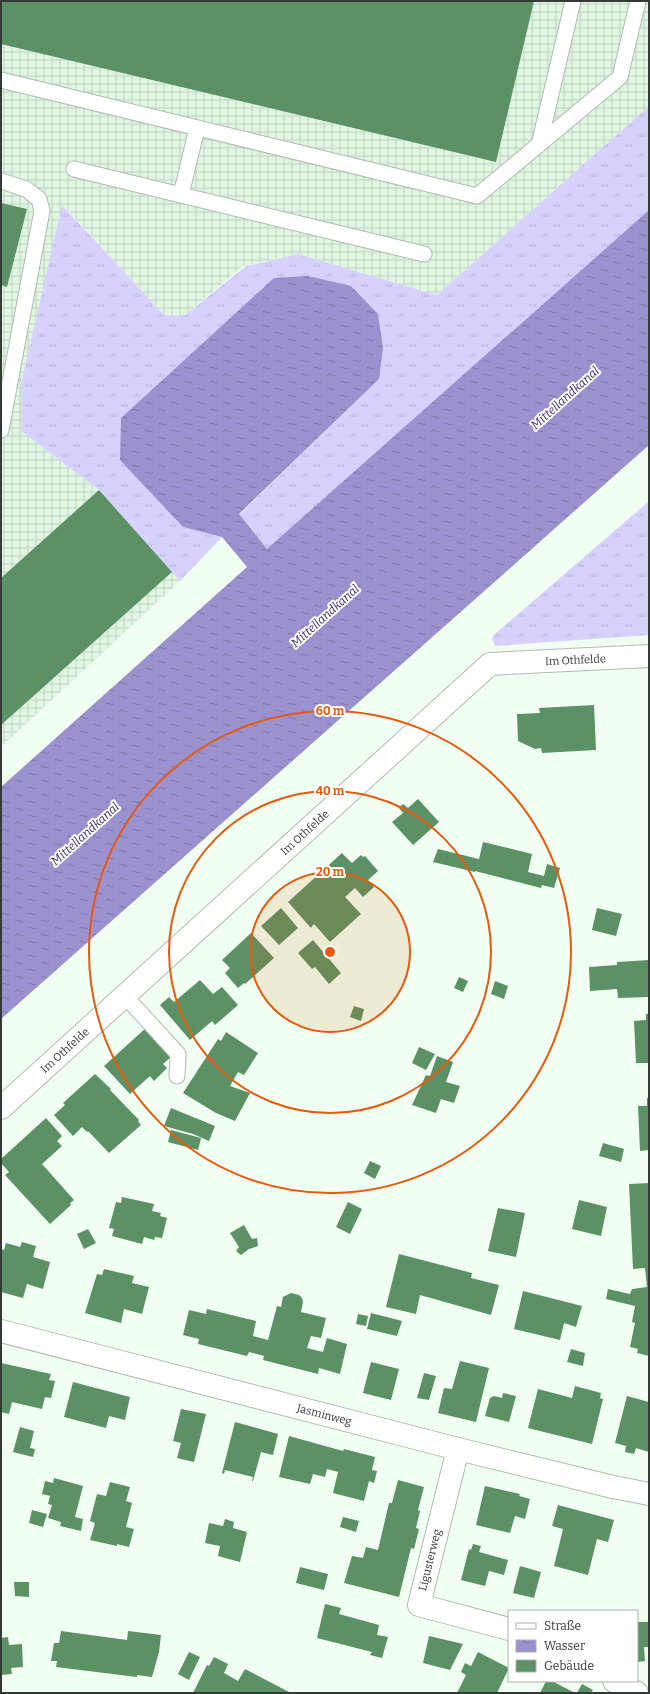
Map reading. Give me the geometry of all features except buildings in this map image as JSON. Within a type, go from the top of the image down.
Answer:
[{"type":"street","name":"Im Othfelde","points":[[1,1108],[490,664],[649,656]]},
{"type":"street","name":"Jasminweg","points":[[1,1331],[458,1449],[613,1487],[649,1494]]},
{"type":"street","name":"Ligusterweg","points":[[458,1449],[419,1605],[508,1629]]},
{"type":"street","points":[[616,1682],[637,1693]]},
{"type":"lane","points":[[539,145],[573,1]]},
{"type":"lane","points":[[1,80],[477,196],[620,77],[638,1]]},
{"type":"lane","points":[[181,195],[197,128]]},
{"type":"lane","points":[[74,170],[424,254]]},
{"type":"lane","points":[[1,181],[26,189],[39,199],[42,211],[1,430]]},
{"type":"lane","points":[[125,996],[178,1054],[177,1076]]},
{"type":"shaded area","points":[[1,1],[649,1],[649,106],[437,295],[298,254],[243,266],[184,316],[164,315],[63,205],[21,384],[21,431],[99,490],[180,581],[1,747]]},
{"type":"green space","points":[[649,106],[649,210],[267,550],[239,515],[379,379],[183,527],[222,537],[180,581],[99,490],[21,431],[21,384],[62,205],[164,315],[184,316],[246,266],[298,254],[437,295]]},
{"type":"green space","points":[[649,501],[649,635],[495,646],[492,638],[495,634]]},
{"type":"water","name":"Mittellandkanal","points":[[649,210],[649,445],[1,1019],[1,787],[247,567],[222,537],[183,527],[120,460],[121,418],[274,278],[308,276],[351,286],[378,314],[383,348],[379,379],[239,514],[267,549]]}]
